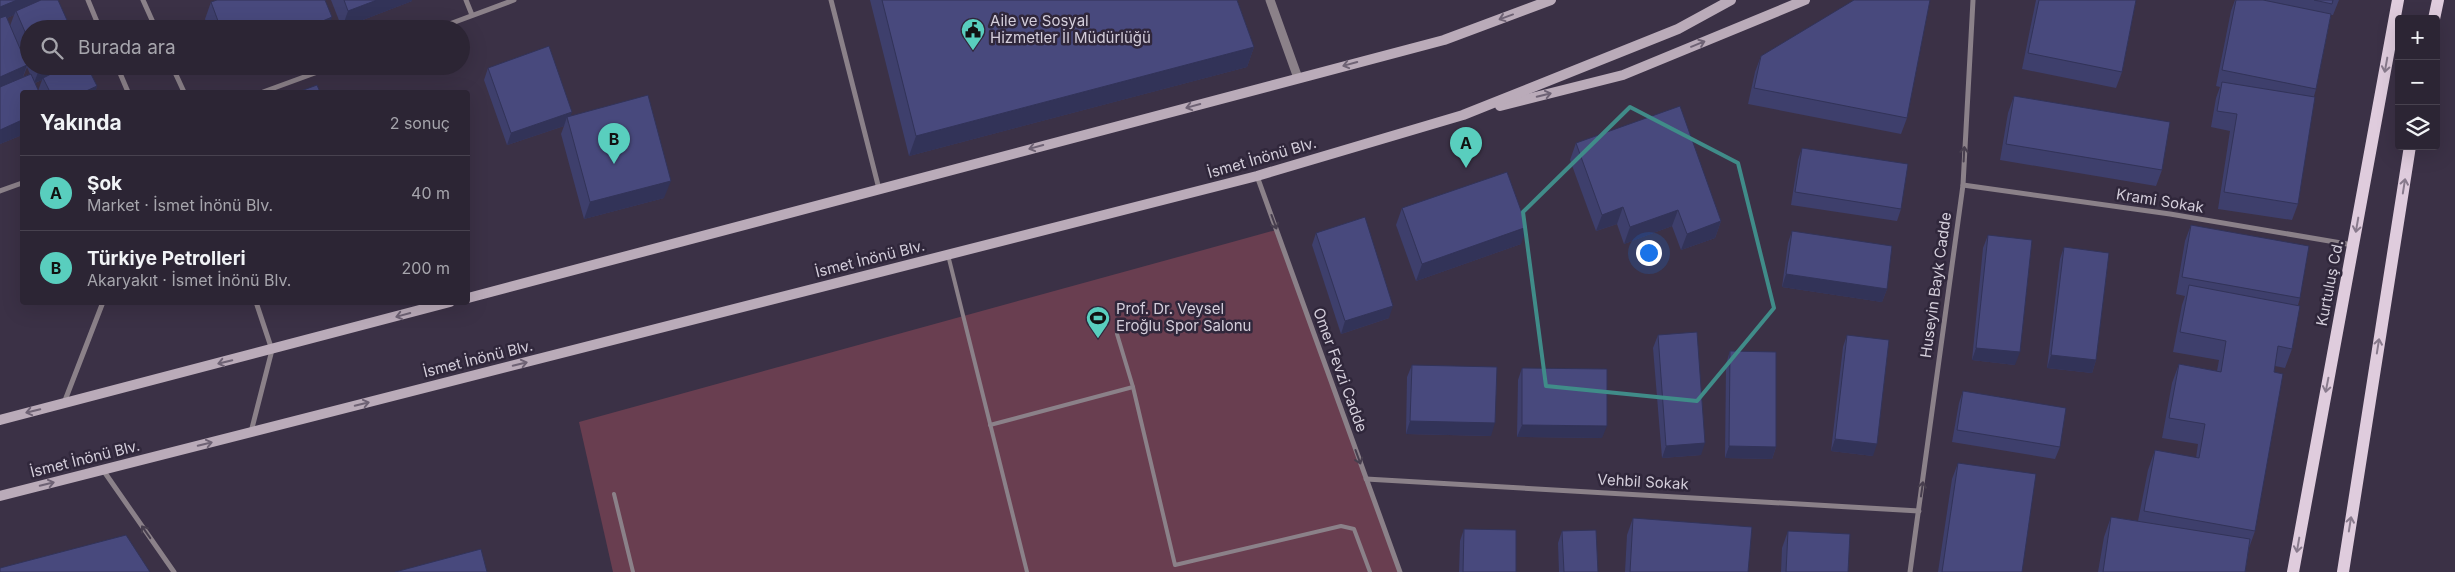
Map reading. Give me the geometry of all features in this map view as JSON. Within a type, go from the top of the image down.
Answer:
[{"type":"main road","points":[[470,297],[1444,40],[1551,0]]},
{"type":"main road","name":"İsmet İnönü Blv.","points":[[0,496],[1257,176],[1463,115],[1678,29],[1731,0]]},
{"type":"main road","points":[[1463,115],[1623,75],[1805,0]]},
{"type":"main road","name":"Kurtuluş Cd.","points":[[2293,572],[2398,0]]},
{"type":"main road","points":[[2435,15],[2438,0]]},
{"type":"main road","points":[[2343,572],[2409,150]]},
{"type":"main road","points":[[0,420],[439,305]]},
{"type":"street","points":[[88,0],[96,20]]},
{"type":"street","points":[[143,0],[152,20]]},
{"type":"street","points":[[466,0],[472,15]]},
{"type":"street","points":[[459,20],[514,0]]},
{"type":"street","points":[[831,0],[879,189]]},
{"type":"street","points":[[1270,0],[1298,78]]},
{"type":"street","name":"Huseyin Bayk Cadde","points":[[1910,572],[1963,184],[1973,0]]},
{"type":"street","points":[[121,75],[127,90]]},
{"type":"street","points":[[176,75],[183,90]]},
{"type":"street","points":[[268,90],[309,75]]},
{"type":"street","name":"Omer Fevzi Cadde","points":[[1257,176],[1400,572]]},
{"type":"street","points":[[0,191],[20,184]]},
{"type":"street","name":"Krami Sokak","points":[[1963,184],[2170,214],[2353,245]]},
{"type":"street","points":[[64,404],[102,305]]},
{"type":"street","points":[[251,432],[272,350],[257,305]]},
{"type":"street","points":[[103,470],[174,572]]},
{"type":"street","name":"Vehbil Sokak","points":[[1366,479],[1918,511]]},
{"type":"lane","points":[[948,255],[1027,572]]},
{"type":"lane","points":[[1117,334],[1133,387],[1175,565],[1341,526],[1354,529],[1370,572]]},
{"type":"lane","points":[[990,425],[1133,387]]},
{"type":"lane","points":[[614,494],[633,572]]},
{"type":"highlighted area","points":[[1630,107],[1738,163],[1774,308],[1697,401],[1546,386],[1523,212]]},
{"type":"shaded area","name":"Prof. Dr. Veysel Eroğlu Spor Salonu","points":[[1276,230],[1400,572],[613,572],[579,422]]},
{"type":"building","points":[[0,0],[17,0],[0,7]]},
{"type":"building","points":[[41,0],[58,0],[67,20],[20,20],[16,11]]},
{"type":"building","points":[[217,0],[325,0],[332,17],[325,20],[218,20],[211,2]]},
{"type":"building","points":[[344,0],[377,0],[348,11]]},
{"type":"building","points":[[882,0],[1237,0],[1254,47],[916,136]]},
{"type":"building","points":[[1854,0],[1930,0],[1907,118],[1754,88],[1761,56]]},
{"type":"building","points":[[2039,0],[2136,0],[2122,72],[2028,53]]},
{"type":"building","points":[[2236,0],[2263,0],[2331,14],[2316,89],[2222,70]]},
{"type":"building","points":[[2314,0],[2333,0],[2332,4]]},
{"type":"building","points":[[6,16],[20,49],[20,68],[0,77],[0,18]]},
{"type":"building","points":[[549,46],[572,112],[511,133],[488,68]]},
{"type":"building","points":[[31,75],[38,90],[20,90],[20,121],[0,130],[0,87]]},
{"type":"building","points":[[49,75],[92,75],[97,86],[88,90],[49,90],[43,78]]},
{"type":"building","points":[[2222,82],[2315,97],[2298,204],[2224,192],[2237,114],[2217,111]]},
{"type":"building","points":[[317,85],[319,90],[303,90]]},
{"type":"building","points":[[648,95],[671,181],[590,202],[567,117]]},
{"type":"building","points":[[2014,96],[2170,122],[2162,170],[2006,144]]},
{"type":"building","points":[[1680,106],[1721,221],[1687,234],[1678,210],[1630,227],[1623,207],[1602,215],[1576,143]]},
{"type":"building","points":[[1802,148],[1908,164],[1901,209],[1795,192]]},
{"type":"building","points":[[1507,172],[1527,227],[1422,264],[1402,208]]},
{"type":"building","points":[[1365,217],[1393,306],[1345,321],[1316,233]]},
{"type":"building","points":[[2191,225],[2309,246],[2300,298],[2182,277]]},
{"type":"building","points":[[1792,231],[1892,246],[1887,289],[1786,274]]},
{"type":"building","points":[[1988,235],[2032,240],[2020,352],[1976,348]]},
{"type":"building","points":[[2064,247],[2109,253],[2096,360],[2051,355]]},
{"type":"building","points":[[2189,285],[2300,306],[2292,349],[2278,346],[2274,372],[2283,374],[2255,531],[2144,511],[2155,450],[2199,458],[2205,424],[2169,418],[2179,364],[2221,372],[2226,341],[2180,332]]},
{"type":"building","points":[[1697,332],[1705,443],[1666,446],[1658,335]]},
{"type":"building","points":[[1847,335],[1889,340],[1877,444],[1835,439]]},
{"type":"building","points":[[1730,351],[1776,352],[1776,447],[1729,446]]},
{"type":"building","points":[[1412,365],[1497,367],[1495,423],[1410,421]]},
{"type":"building","points":[[1522,368],[1607,369],[1607,426],[1522,425]]},
{"type":"building","points":[[1963,391],[2066,408],[2060,447],[1957,430]]},
{"type":"building","points":[[1958,463],[2036,474],[2022,572],[1942,572]]},
{"type":"building","points":[[2111,517],[2250,539],[2245,572],[2103,572]]},
{"type":"building","points":[[1633,518],[1752,527],[1748,572],[1630,572]]},
{"type":"building","points":[[1464,529],[1516,530],[1516,572],[1463,572]]},
{"type":"building","points":[[1596,530],[1598,572],[1564,572],[1562,531]]},
{"type":"building","points":[[1788,531],[1850,534],[1848,572],[1786,572]]},
{"type":"building","points":[[126,535],[150,572],[0,572],[0,568]]},
{"type":"building","points":[[481,549],[487,572],[395,572]]},
{"type":"place","name":"Aile ve Sosyal Hizmetler İl Müdürlüğü","points":[[973,51]]},
{"type":"place","name":"Türkiye Petrolleri","points":[[614,164]]},
{"type":"place","name":"Şok","points":[[1466,168]]},
{"type":"place","name":"Prof. Dr. Veysel Eroğlu Spor Salonu","points":[[1098,339]]}]
